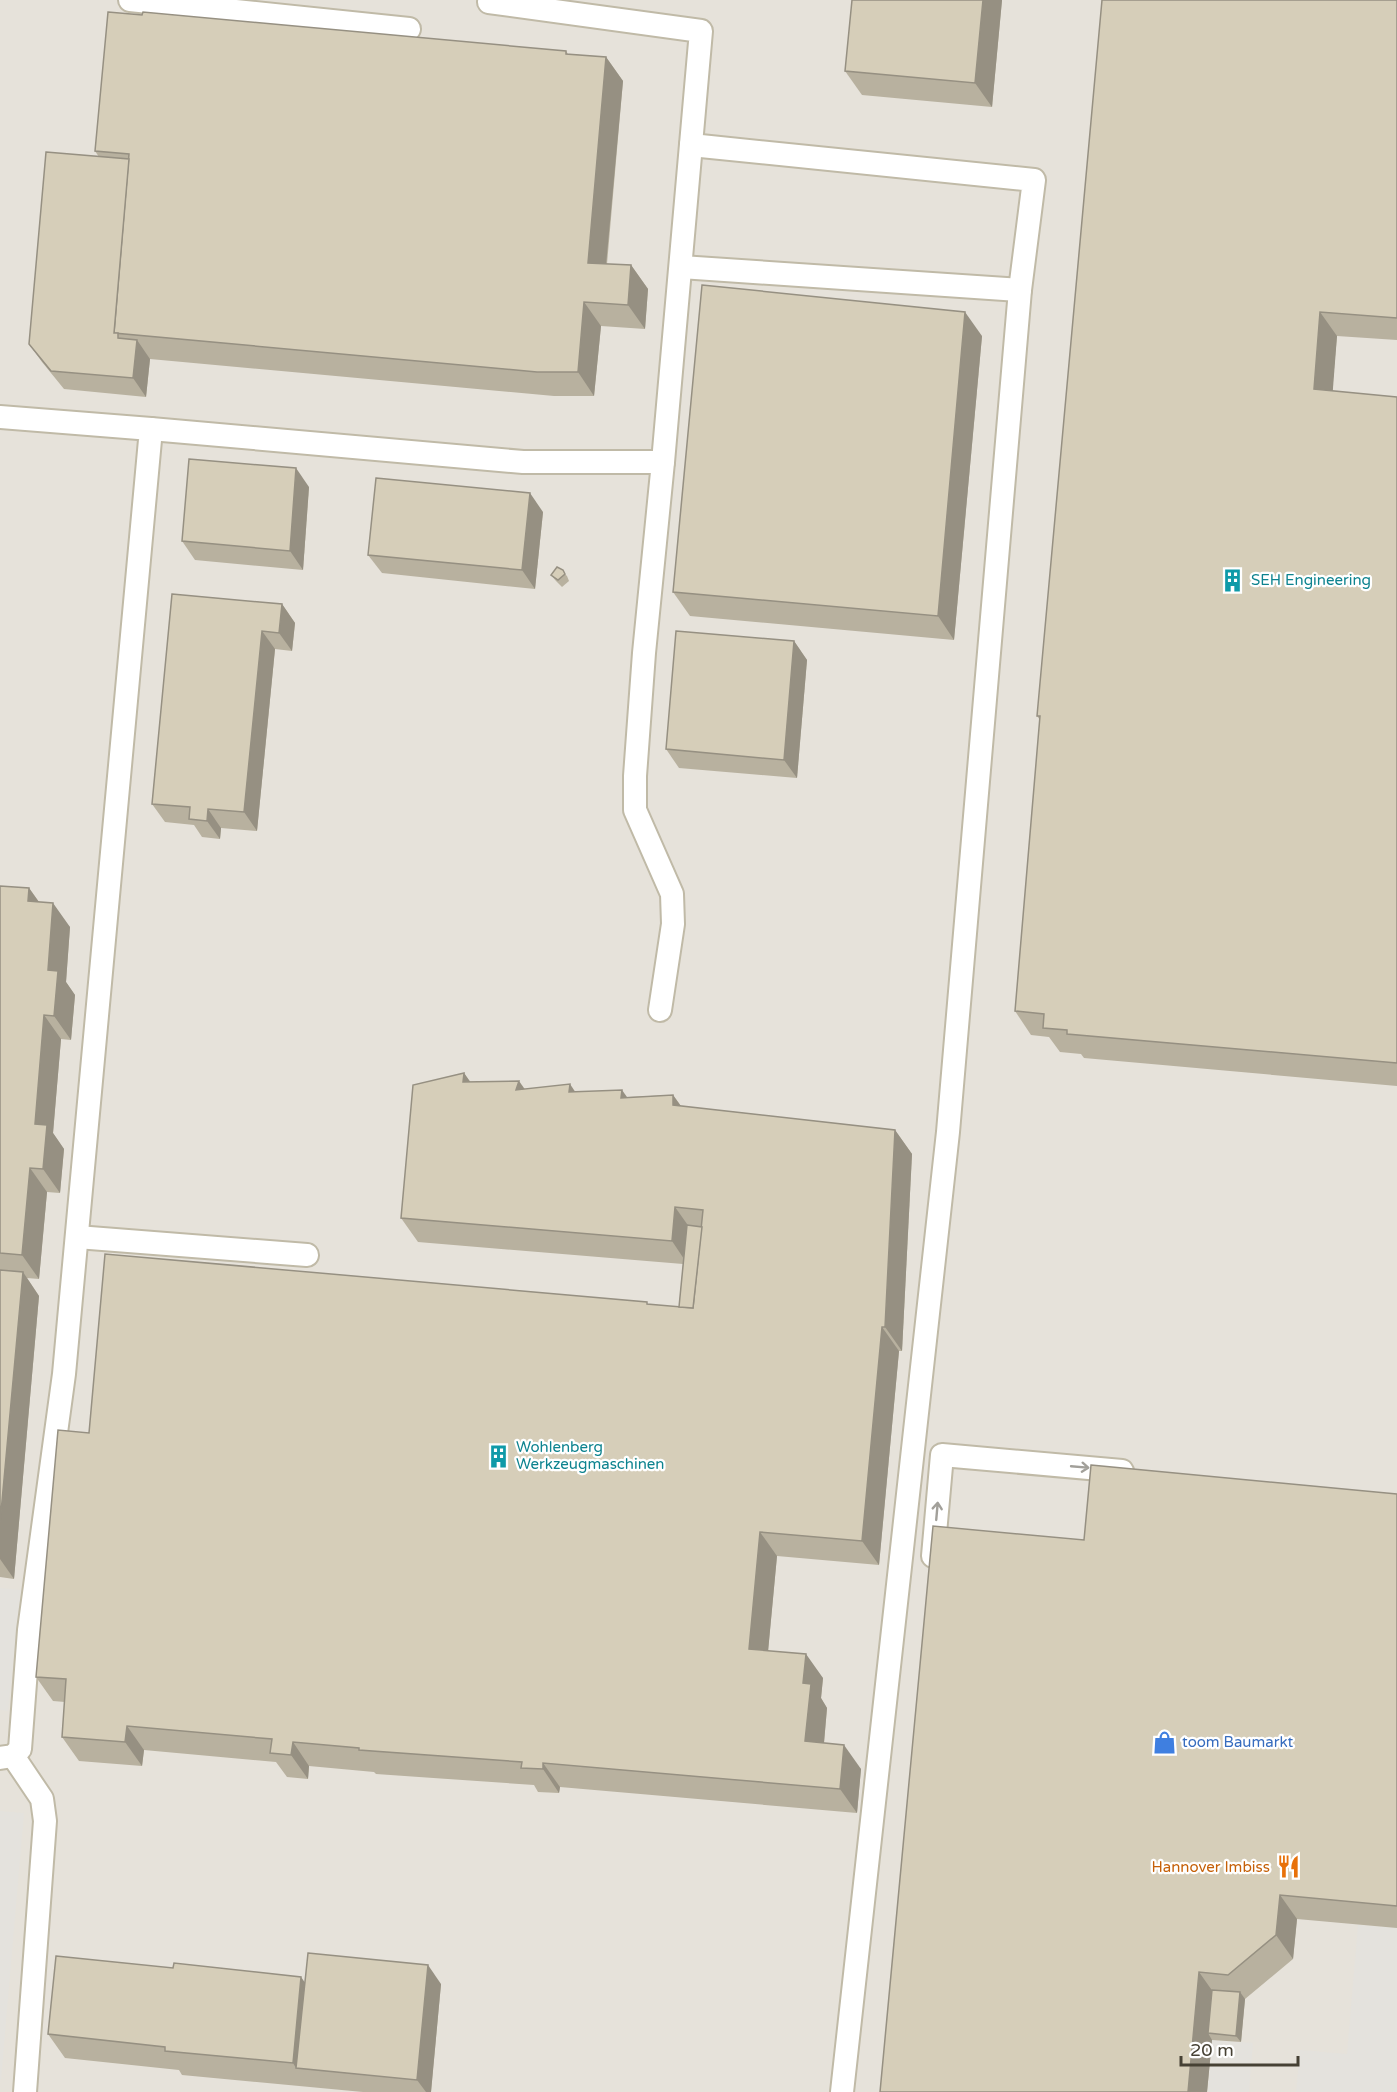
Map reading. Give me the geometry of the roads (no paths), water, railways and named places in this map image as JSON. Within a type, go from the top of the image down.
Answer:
[{"type":"lane","points":[[130,0],[409,29]]},
{"type":"lane","points":[[489,2],[701,31],[644,653],[635,776],[635,810],[672,894],[673,924],[660,1010]]},
{"type":"lane","points":[[691,145],[1034,180],[1020,290],[948,1132],[842,2092]]},
{"type":"lane","points":[[681,267],[1020,290]]},
{"type":"lane","points":[[0,417],[523,462],[663,462]]},
{"type":"lane","points":[[25,2092],[45,1821],[42,1799],[7,1757],[20,1749],[29,1630],[64,1374],[151,429]]},
{"type":"lane","points":[[77,1237],[307,1255]]},
{"type":"lane","points":[[931,1573],[942,1455],[1140,1473]]},
{"type":"place","name":"SEH Engineering","points":[[1233,580]]},
{"type":"place","name":"Wohlenberg Werkzeugmaschinen","points":[[498,1456]]},
{"type":"place","name":"toom Baumarkt","points":[[1164,1742]]},
{"type":"place","name":"Hannover Imbiss","points":[[1288,1867]]}]
